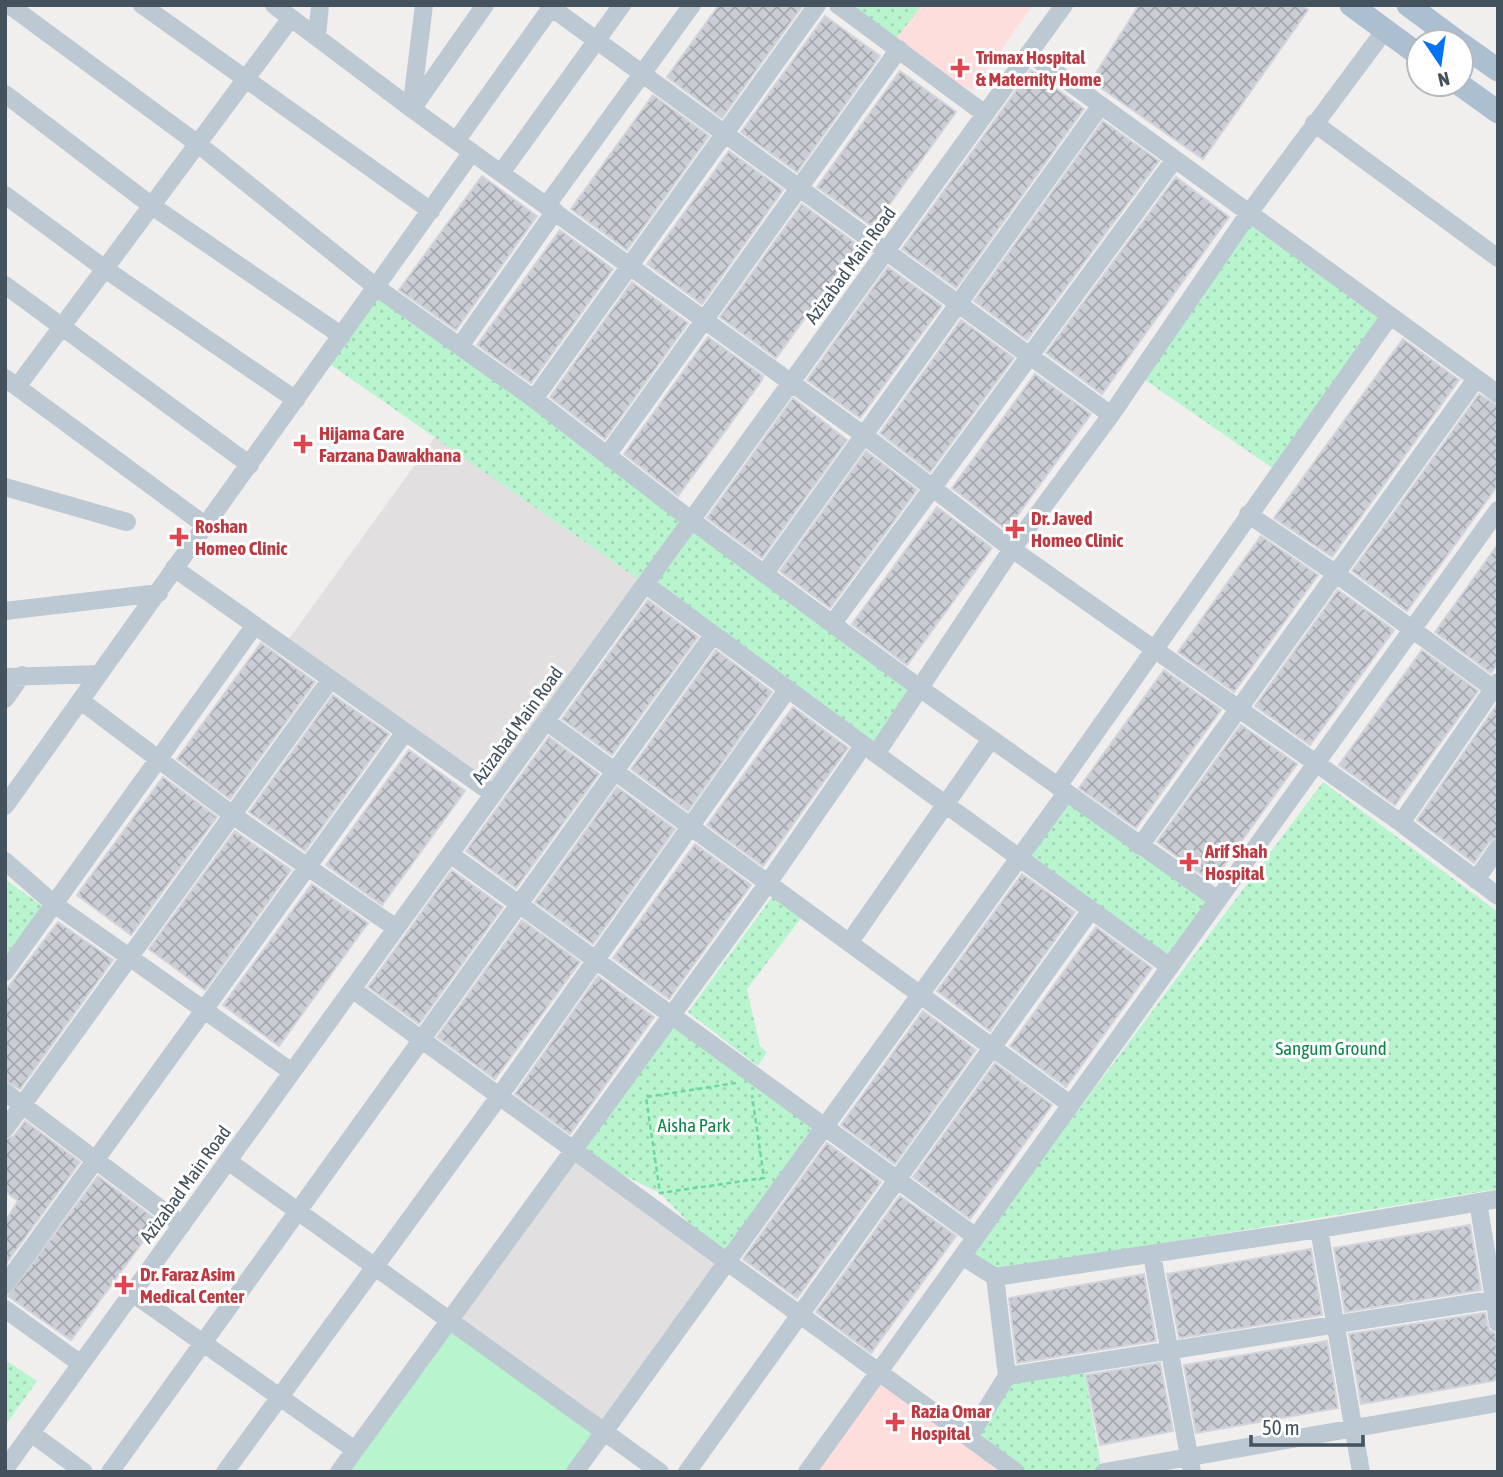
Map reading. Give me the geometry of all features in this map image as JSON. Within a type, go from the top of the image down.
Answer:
[{"type":"main road","points":[[1351,5],[1405,45]]},
{"type":"main road","points":[[1408,5],[1439,28]]},
{"type":"main road","points":[[1475,54],[1498,70]]},
{"type":"main road","points":[[1475,95],[1498,112]]},
{"type":"street","points":[[142,5],[431,211]]},
{"type":"street","points":[[274,5],[412,109],[865,436],[1012,549],[1401,823],[1498,896]]},
{"type":"street","points":[[317,36],[320,5]]},
{"type":"street","points":[[412,109],[424,5]]},
{"type":"street","points":[[412,109],[485,5]]},
{"type":"street","points":[[501,173],[622,5]]},
{"type":"street","points":[[460,346],[642,74],[692,5]]},
{"type":"street","points":[[534,399],[817,5]]},
{"type":"street","points":[[838,5],[985,114]]},
{"type":"street","name":"Azizabad Main Road","points":[[5,1469],[1064,5]]},
{"type":"street","points":[[456,141],[551,6],[1111,415]]},
{"type":"street","points":[[10,9],[198,144],[376,287],[534,399],[691,520],[921,689],[1218,900]]},
{"type":"street","points":[[206,526],[11,382],[62,326],[291,18]]},
{"type":"street","points":[[339,1472],[768,883],[870,750],[921,689],[1012,549],[1111,415],[1249,213],[1385,30]]},
{"type":"street","points":[[608,454],[900,49]]},
{"type":"street","points":[[1029,53],[1498,394]]},
{"type":"street","points":[[5,94],[152,206],[342,336]]},
{"type":"street","points":[[765,573],[1101,105]]},
{"type":"street","points":[[1314,123],[1498,258]]},
{"type":"street","points":[[5,806],[472,152]]},
{"type":"street","points":[[833,623],[1175,159]]},
{"type":"street","points":[[5,195],[296,400]]},
{"type":"street","points":[[5,285],[250,465]]},
{"type":"street","points":[[575,1472],[1018,858],[1248,514],[1390,316]]},
{"type":"street","points":[[1140,846],[1476,379]]},
{"type":"street","points":[[5,487],[127,522]]},
{"type":"street","points":[[807,1472],[1498,510]]},
{"type":"street","points":[[1248,514],[1335,573],[1412,631],[1496,687],[1401,823]]},
{"type":"street","points":[[174,568],[493,794]]},
{"type":"street","points":[[645,584],[1170,967]]},
{"type":"street","points":[[5,611],[159,593]]},
{"type":"street","points":[[5,972],[255,625]]},
{"type":"street","points":[[110,1472],[713,635]]},
{"type":"street","points":[[5,699],[14,676],[99,674]]},
{"type":"street","points":[[5,1129],[331,679]]},
{"type":"street","points":[[225,1472],[498,1098],[594,958],[787,690]]},
{"type":"street","points":[[81,701],[234,816],[396,928]]},
{"type":"street","points":[[546,721],[1071,1105]]},
{"type":"street","points":[[5,1285],[309,869],[405,732]]},
{"type":"street","points":[[849,943],[991,738]]},
{"type":"street","points":[[1476,880],[1498,848]]},
{"type":"street","points":[[450,853],[976,1237]]},
{"type":"street","points":[[5,861],[54,904],[292,1072]]},
{"type":"street","points":[[687,1472],[1091,910]]},
{"type":"street","points":[[352,989],[498,1098],[1016,1472]]},
{"type":"street","points":[[5,1092],[182,1225]]},
{"type":"street","points":[[228,1161],[660,1472]]},
{"type":"street","points":[[962,1256],[995,1277],[1152,1255],[1498,1199]]},
{"type":"street","points":[[1478,1202],[1498,1323]]},
{"type":"street","points":[[1319,1229],[1361,1472]]},
{"type":"street","points":[[1152,1255],[1191,1464]]},
{"type":"street","points":[[969,1437],[1007,1376],[995,1277]]},
{"type":"street","points":[[132,1293],[355,1450]]},
{"type":"street","points":[[1007,1376],[1496,1299]]},
{"type":"street","points":[[5,1309],[81,1364]]},
{"type":"street","points":[[1104,1472],[1191,1464],[1353,1429],[1498,1403]]},
{"type":"street","points":[[31,1433],[84,1472]]},
{"type":"path","points":[[737,1083],[646,1097],[660,1194],[764,1178],[752,1095]]},
{"type":"shaded area","name":"Trimax Hospital & Maternity Home","points":[[922,5],[1033,5],[972,91],[892,44]]},
{"type":"shaded area","points":[[435,437],[645,584],[493,794],[284,646]]},
{"type":"shaded area","points":[[574,1151],[727,1262],[604,1432],[449,1320]]},
{"type":"shaded area","name":"Razia Omar Hospital","points":[[879,1372],[1016,1472],[807,1472]]},
{"type":"green space","points":[[838,5],[922,5],[892,44]]},
{"type":"green space","points":[[1249,213],[1390,316],[1278,472],[1138,375]]},
{"type":"green space","points":[[376,287],[921,689],[876,754],[645,584],[324,360]]},
{"type":"green space","name":"Sangum Ground","points":[[1323,782],[1498,912],[1498,1189],[997,1270],[972,1253]]},
{"type":"green space","points":[[1066,793],[1218,900],[1170,967],[1018,858]]},
{"type":"green space","points":[[5,879],[42,906],[5,957]]},
{"type":"green space","points":[[772,897],[801,918],[747,989],[760,1046],[767,1052],[758,1066],[688,1012]]},
{"type":"green space","name":"Aisha Park","points":[[673,1015],[825,1126],[727,1262],[660,1193],[574,1151]]},
{"type":"green space","points":[[449,1320],[604,1432],[575,1472],[339,1472]]},
{"type":"green space","points":[[5,1360],[37,1381],[5,1426]]},
{"type":"green space","points":[[1083,1364],[1102,1472],[1016,1472],[969,1437],[1007,1376]]},
{"type":"building","points":[[719,5],[803,5],[722,118],[667,77]]},
{"type":"building","points":[[1139,5],[1302,5],[1308,10],[1203,159],[1091,81]]},
{"type":"building","points":[[825,16],[880,56],[797,172],[741,132]]},
{"type":"building","points":[[1031,70],[1084,109],[956,288],[902,249]]},
{"type":"building","points":[[900,71],[956,112],[873,227],[817,187]]},
{"type":"building","points":[[653,95],[709,136],[627,250],[571,209]]},
{"type":"building","points":[[1103,121],[1159,161],[1027,340],[974,301]]},
{"type":"building","points":[[729,151],[783,190],[702,304],[647,264]]},
{"type":"building","points":[[482,176],[537,216],[456,330],[399,290]]},
{"type":"building","points":[[1176,177],[1229,217],[1102,394],[1046,353]]},
{"type":"building","points":[[802,204],[858,245],[776,358],[720,317]]},
{"type":"building","points":[[560,230],[613,269],[531,383],[477,345]]},
{"type":"building","points":[[888,267],[942,306],[860,418],[807,380]]},
{"type":"building","points":[[632,282],[688,323],[605,439],[550,397]]},
{"type":"building","points":[[961,320],[1014,358],[930,472],[880,433]]},
{"type":"building","points":[[708,337],[763,376],[678,496],[624,454]]},
{"type":"building","points":[[1403,339],[1459,380],[1332,557],[1274,518]]},
{"type":"building","points":[[1035,374],[1091,414],[1007,530],[952,488]]},
{"type":"building","points":[[1479,394],[1498,406],[1498,485],[1407,611],[1352,571]]},
{"type":"building","points":[[793,398],[847,440],[762,558],[707,518]]},
{"type":"building","points":[[866,451],[917,490],[830,608],[780,571]]},
{"type":"building","points":[[937,507],[992,548],[907,665],[852,624]]},
{"type":"building","points":[[1261,536],[1318,575],[1234,692],[1178,652]]},
{"type":"building","points":[[1498,544],[1498,663],[1491,673],[1435,632]]},
{"type":"building","points":[[1338,590],[1394,630],[1310,745],[1255,706]]},
{"type":"building","points":[[648,600],[698,637],[612,755],[562,719]]},
{"type":"building","points":[[261,643],[315,682],[230,799],[177,759]]},
{"type":"building","points":[[716,650],[772,692],[688,811],[631,769]]},
{"type":"building","points":[[1422,650],[1478,691],[1395,805],[1339,765]]},
{"type":"building","points":[[1164,670],[1221,710],[1136,828],[1079,788]]},
{"type":"building","points":[[333,695],[389,734],[305,851],[249,812]]},
{"type":"building","points":[[1498,703],[1498,837],[1489,842],[1474,863],[1417,820]]},
{"type":"building","points":[[793,707],[848,748],[763,866],[707,825]]},
{"type":"building","points":[[1241,725],[1297,764],[1212,882],[1157,842]]},
{"type":"building","points":[[549,737],[599,774],[516,888],[466,851]]},
{"type":"building","points":[[409,750],[465,791],[382,905],[326,865]]},
{"type":"building","points":[[163,777],[217,817],[131,935],[77,895]]},
{"type":"building","points":[[617,787],[675,829],[593,944],[535,902]]},
{"type":"building","points":[[235,831],[291,870],[205,990],[149,949]]},
{"type":"building","points":[[695,844],[751,885],[669,999],[613,958]]},
{"type":"building","points":[[452,870],[503,907],[419,1024],[368,987]]},
{"type":"building","points":[[1022,874],[1075,912],[990,1031],[937,991]]},
{"type":"building","points":[[312,884],[368,923],[279,1046],[223,1005]]},
{"type":"building","points":[[522,920],[580,962],[495,1079],[437,1037]]},
{"type":"building","points":[[58,922],[113,960],[20,1089],[5,1081],[5,991]]},
{"type":"building","points":[[1096,927],[1152,968],[1066,1087],[1010,1046]]},
{"type":"building","points":[[598,976],[654,1017],[570,1134],[515,1094]]},
{"type":"building","points":[[923,1011],[976,1050],[895,1164],[841,1125]]},
{"type":"building","points":[[995,1063],[1052,1105],[970,1219],[913,1177]]},
{"type":"building","points":[[25,1121],[80,1162],[5,1265],[5,1222],[18,1201],[5,1191],[5,1140],[14,1136]]},
{"type":"building","points":[[827,1143],[881,1182],[797,1298],[743,1259]]},
{"type":"building","points":[[98,1176],[158,1221],[71,1340],[8,1296]]},
{"type":"building","points":[[900,1196],[956,1236],[871,1353],[816,1312]]},
{"type":"building","points":[[1470,1225],[1481,1290],[1345,1312],[1334,1248]]},
{"type":"building","points":[[1311,1249],[1322,1315],[1179,1338],[1167,1274]]},
{"type":"building","points":[[1144,1274],[1156,1341],[1017,1363],[1009,1298]]},
{"type":"building","points":[[1485,1313],[1489,1330],[1496,1334],[1498,1380],[1361,1404],[1349,1334]]},
{"type":"building","points":[[1327,1341],[1338,1408],[1196,1433],[1184,1365]]},
{"type":"building","points":[[1160,1363],[1173,1431],[1100,1445],[1086,1375]]},
{"type":"place","name":"Trimax Hospital & Maternity Home","points":[[960,68]]},
{"type":"place","name":"Hijama Care Farzana Dawakhana","points":[[303,444]]},
{"type":"place","name":"Dr. Javed Homeo Clinic","points":[[1015,529]]},
{"type":"place","name":"Roshan Homeo Clinic","points":[[179,537]]},
{"type":"place","name":"Arif Shah Hospital","points":[[1189,862]]},
{"type":"place","name":"Dr. Faraz Asim Medical Center","points":[[124,1285]]},
{"type":"place","name":"Razia Omar Hospital","points":[[895,1422]]}]
